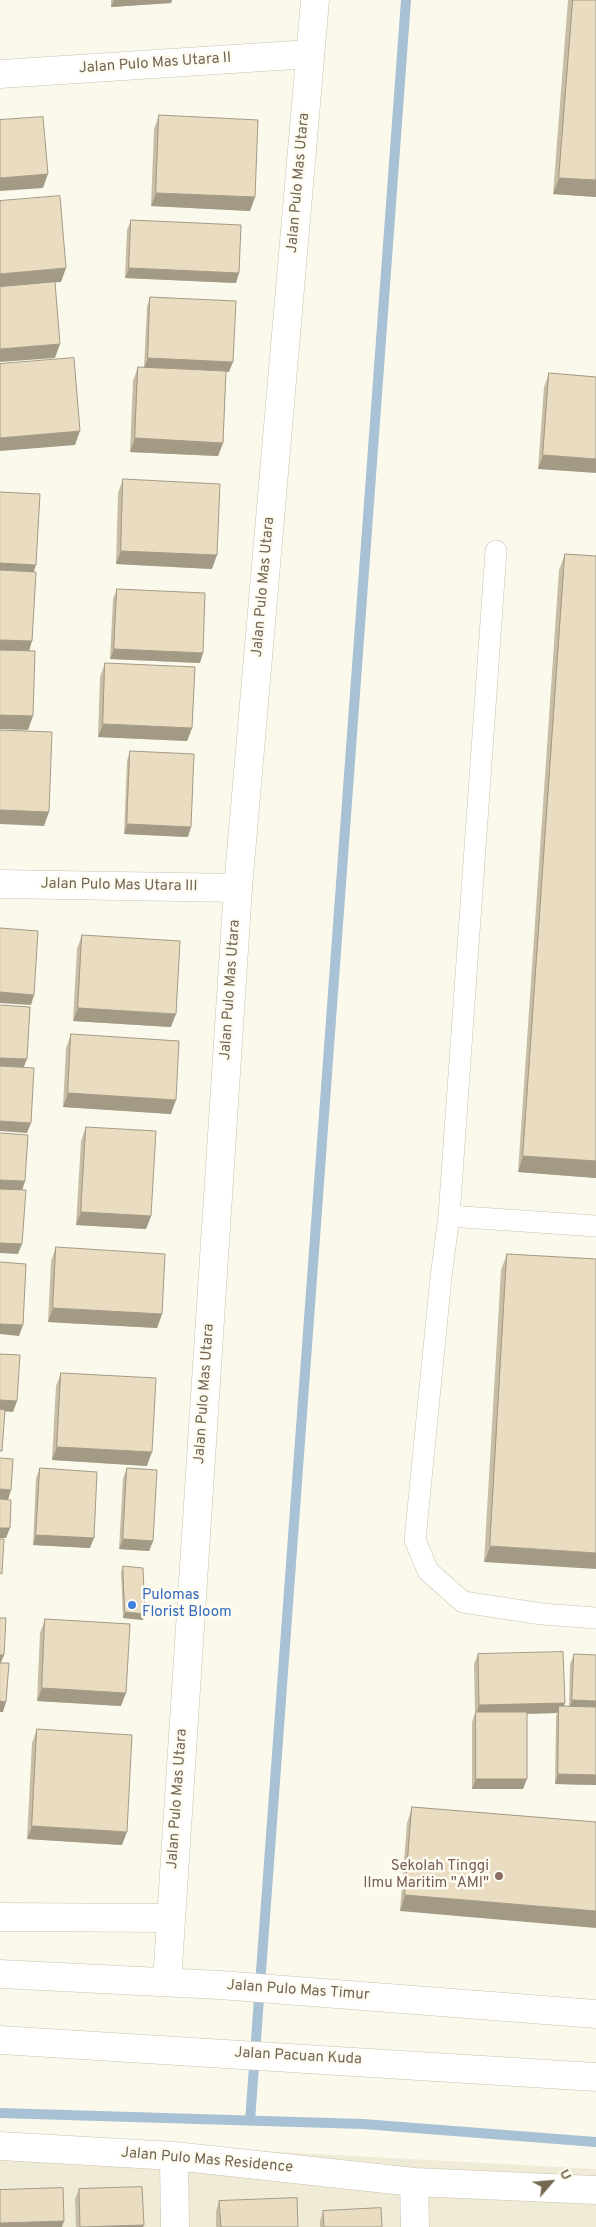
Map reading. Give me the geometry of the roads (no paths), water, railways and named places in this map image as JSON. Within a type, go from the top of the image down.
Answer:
[{"type":"street","name":"Jalan Pulo Mas Utara","points":[[168,1982],[170,1918],[238,888],[315,0]]},
{"type":"street","name":"Jalan Pulo Mas Utara II","points":[[0,74],[310,54]]},
{"type":"street","name":"Jalan Pulo Mas Utara III","points":[[0,884],[238,888]]},
{"type":"street","points":[[0,1917],[170,1918]]},
{"type":"street","name":"Jalan Pulo Mas Timur","points":[[0,1974],[220,1985],[596,2014]]},
{"type":"street","name":"Jalan Pacuan Kuda","points":[[0,2040],[596,2077]]},
{"type":"street","name":"Jalan Pulo Mas Residence","points":[[0,2146],[174,2156],[414,2182],[596,2190]]},
{"type":"street","points":[[174,2156],[175,2227]]},
{"type":"street","points":[[414,2182],[415,2227]]},
{"type":"lane","points":[[496,551],[449,1216],[414,1540],[428,1571],[463,1602],[542,1614],[596,1618]]},
{"type":"lane","points":[[449,1216],[596,1226]]},
{"type":"waterway","points":[[250,2121],[406,0]]},
{"type":"waterway","points":[[0,2113],[363,2124],[596,2142]]},
{"type":"place","name":"Pulomas Florist Bloom","points":[[132,1605]]},
{"type":"place","name":"Sekolah Tinggi Ilmu Maritim \"AMI\"","points":[[499,1876]]}]
